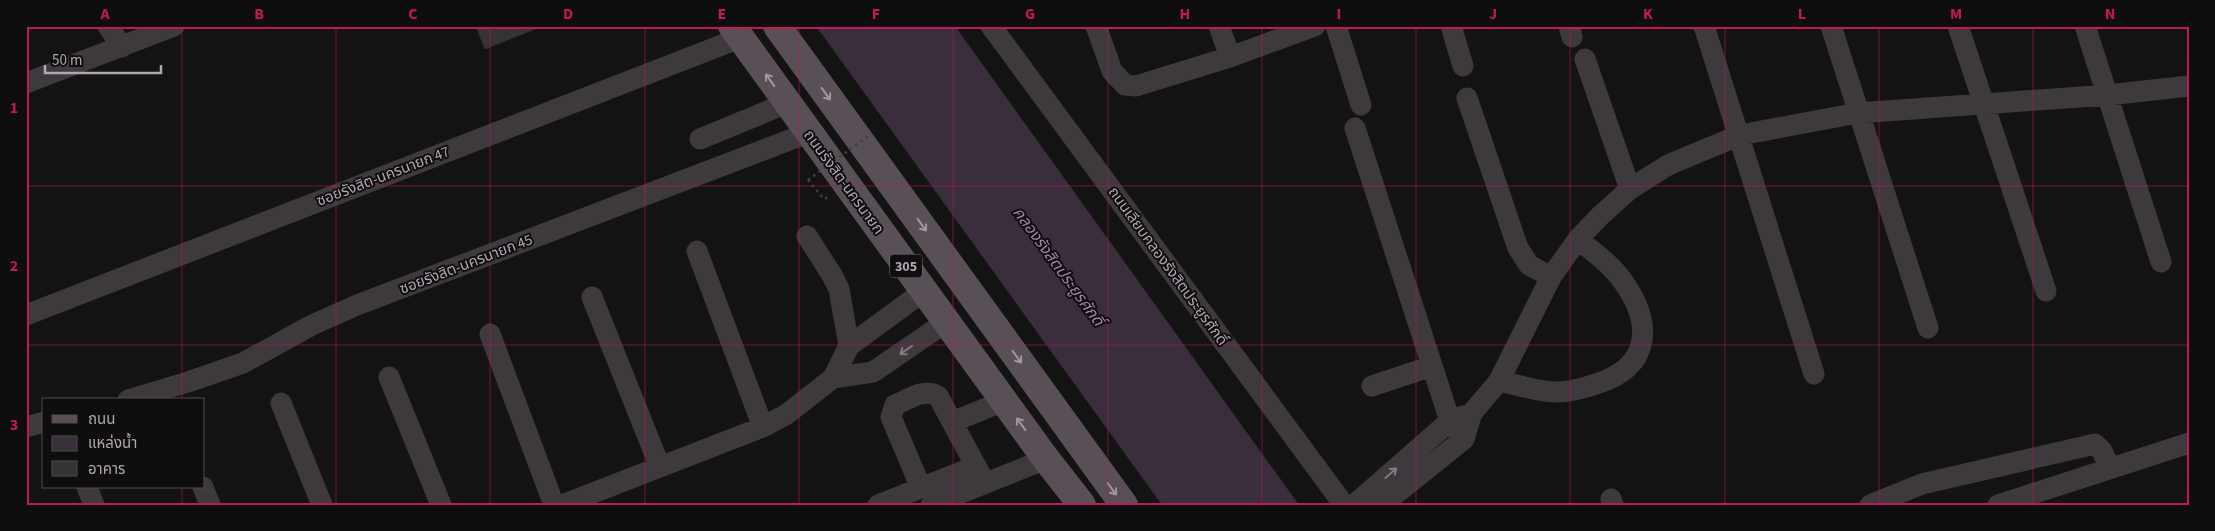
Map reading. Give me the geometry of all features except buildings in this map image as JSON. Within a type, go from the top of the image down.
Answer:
[{"type":"main road","name":"305","points":[[777,26],[1124,505]]},
{"type":"main road","name":"ถนนรังสิต-นครนายก","points":[[736,32],[1046,459],[1082,505]]},
{"type":"street","points":[[108,26],[122,47]]},
{"type":"street","points":[[26,83],[174,26]]},
{"type":"street","name":"ถนนเลียบคลองรังสิตประยูรศักดิ์","points":[[991,26],[1344,505]]},
{"type":"street","points":[[1096,26],[1112,71],[1125,85],[1136,86],[1230,57],[1315,26]]},
{"type":"street","points":[[1218,26],[1230,57]]},
{"type":"street","points":[[1336,26],[1361,105]]},
{"type":"street","points":[[1451,26],[1463,66]]},
{"type":"street","points":[[1704,26],[1814,374]]},
{"type":"street","points":[[1831,26],[1928,328]]},
{"type":"street","points":[[1958,26],[2046,291]]},
{"type":"street","points":[[2085,26],[2161,262]]},
{"type":"street","name":"ซอยรังสิต-นครนายก 47","points":[[26,315],[736,32]]},
{"type":"street","points":[[1585,59],[1630,189]]},
{"type":"street","points":[[1382,505],[1464,439],[1472,413],[1499,381],[1551,277],[1578,239],[1630,189],[1668,165],[1740,135],[1858,113],[2108,95],[2189,86]]},
{"type":"street","points":[[1467,98],[1518,248],[1530,265],[1551,277]]},
{"type":"street","points":[[700,139],[787,103]]},
{"type":"street","points":[[1355,128],[1450,421],[1464,439]]},
{"type":"street","name":"ซอยรังสิต-นครนายก 45","points":[[135,398],[243,363],[312,325],[357,305],[808,133]]},
{"type":"street","points":[[807,236],[832,275],[838,289],[849,346]]},
{"type":"street","points":[[1499,381],[1559,392],[1609,380],[1628,368],[1636,359],[1642,344],[1643,326],[1634,299],[1622,279],[1578,239]]},
{"type":"street","points":[[697,250],[764,427]]},
{"type":"street","points":[[562,505],[764,427],[793,410],[833,378],[849,346],[924,291]]},
{"type":"street","points":[[592,297],[660,467]]},
{"type":"street","points":[[833,378],[874,372],[946,322]]},
{"type":"street","points":[[490,334],[554,505]]},
{"type":"street","points":[[1372,386],[1432,366]]},
{"type":"street","points":[[389,377],[441,505]]},
{"type":"street","points":[[926,496],[891,416],[895,405],[923,393],[931,392],[938,396],[981,475]]},
{"type":"street","points":[[952,422],[1004,401]]},
{"type":"street","points":[[281,403],[322,505]]},
{"type":"street","points":[[1354,505],[1450,421],[1472,413]]},
{"type":"street","points":[[26,427],[42,423]]},
{"type":"street","points":[[1998,505],[2189,443]]},
{"type":"street","points":[[1870,505],[1922,484],[2095,444],[2102,451],[2110,468]]},
{"type":"street","points":[[878,505],[926,496],[981,475],[1046,459]]},
{"type":"street","points":[[87,488],[94,505]]},
{"type":"street","points":[[203,488],[210,505]]},
{"type":"path","points":[[808,180],[871,134]]},
{"type":"water","name":"คลองรังสิตประยูรศักดิ์","points":[[816,26],[955,26],[1299,505],[1162,505]]}]
